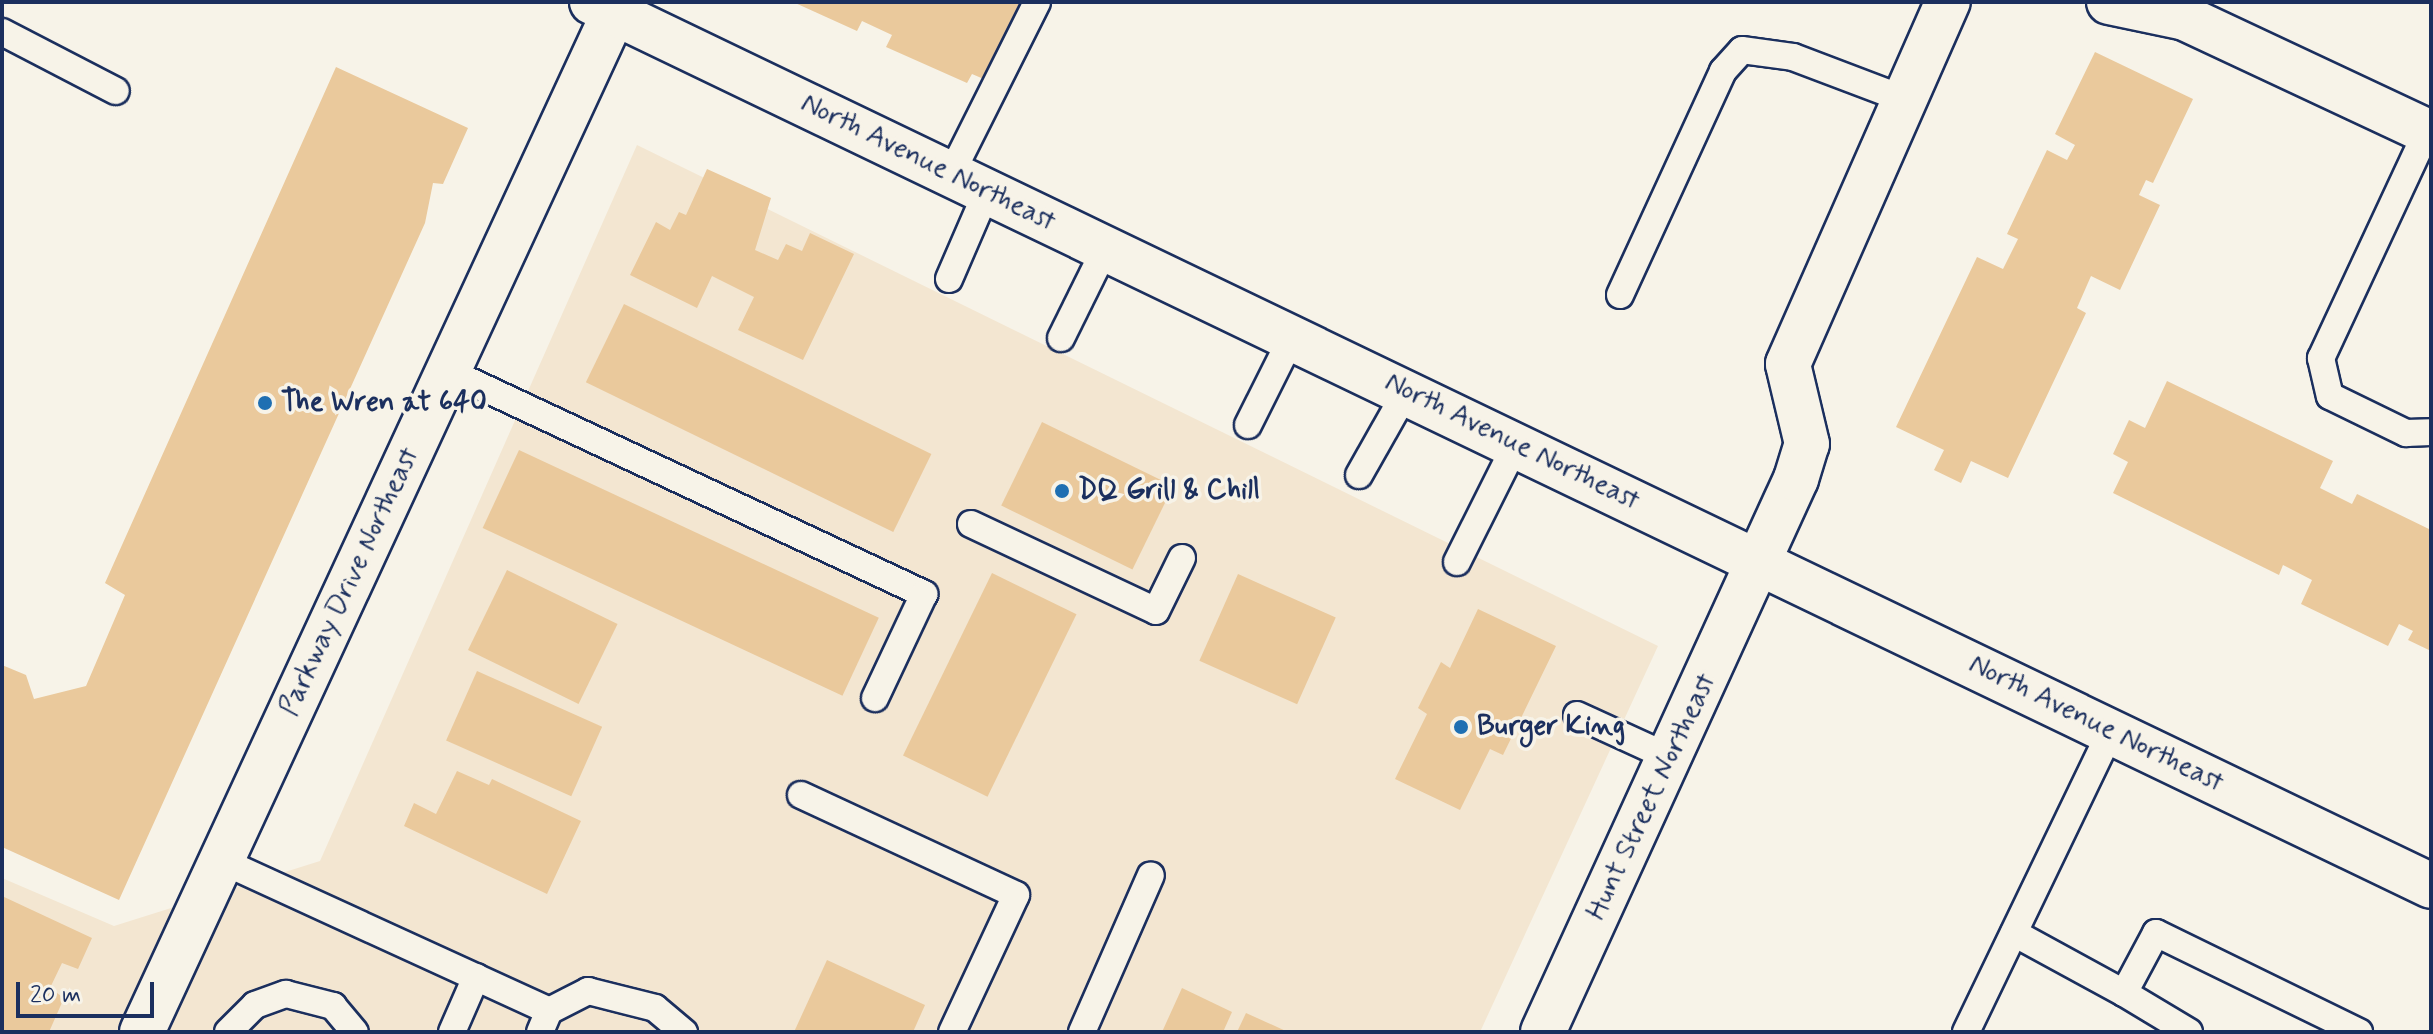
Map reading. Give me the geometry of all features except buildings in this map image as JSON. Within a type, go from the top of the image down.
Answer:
[{"type":"street","name":"Hunt Street Northeast","points":[[1543,1032],[1762,562],[1807,444],[1788,364],[1948,2]]},
{"type":"street","points":[[2109,2],[2185,18],[2429,132]]},
{"type":"street","name":"North Avenue Northeast","points":[[609,5],[969,182],[2431,886]]},
{"type":"street","name":"Parkway Drive Northeast","points":[[142,1032],[448,371],[609,5]]},
{"type":"lane","points":[[949,279],[969,182],[1037,2]]},
{"type":"lane","points":[[2,32],[116,91]]},
{"type":"lane","points":[[1620,295],[1723,71],[1742,50],[1793,57],[1906,100]]},
{"type":"lane","points":[[2429,132],[2321,358],[2330,396],[2406,433],[2431,432]]},
{"type":"lane","points":[[1061,338],[1106,247]]},
{"type":"lane","points":[[1248,425],[1292,337]]},
{"type":"lane","points":[[448,371],[924,594],[875,698]]},
{"type":"lane","points":[[1359,475],[1406,392]]},
{"type":"lane","points":[[1457,562],[1516,444]]},
{"type":"lane","points":[[971,524],[1156,611],[1182,558]]},
{"type":"lane","points":[[1577,715],[1671,758]]},
{"type":"lane","points":[[1966,1032],[2111,731]]},
{"type":"lane","points":[[801,795],[1016,895],[952,1032]]},
{"type":"lane","points":[[222,861],[476,977],[545,1022],[588,991],[655,1008],[684,1032]]},
{"type":"lane","points":[[1082,1032],[1151,875]]},
{"type":"lane","points":[[2014,933],[2189,1032]]},
{"type":"lane","points":[[2124,993],[2156,933],[2359,1032]]},
{"type":"lane","points":[[452,1032],[476,977]]},
{"type":"lane","points":[[228,1032],[255,1005],[286,994],[333,1006],[355,1032]]},
{"type":"shaded area","points":[[637,145],[1658,646],[1480,1032],[2,1032],[2,878],[114,926],[320,861]]},
{"type":"place","name":"The Wren at 640","points":[[265,403]]},
{"type":"place","name":"DQ Grill & Chill","points":[[1062,491]]},
{"type":"place","name":"Burger King","points":[[1461,727]]}]
